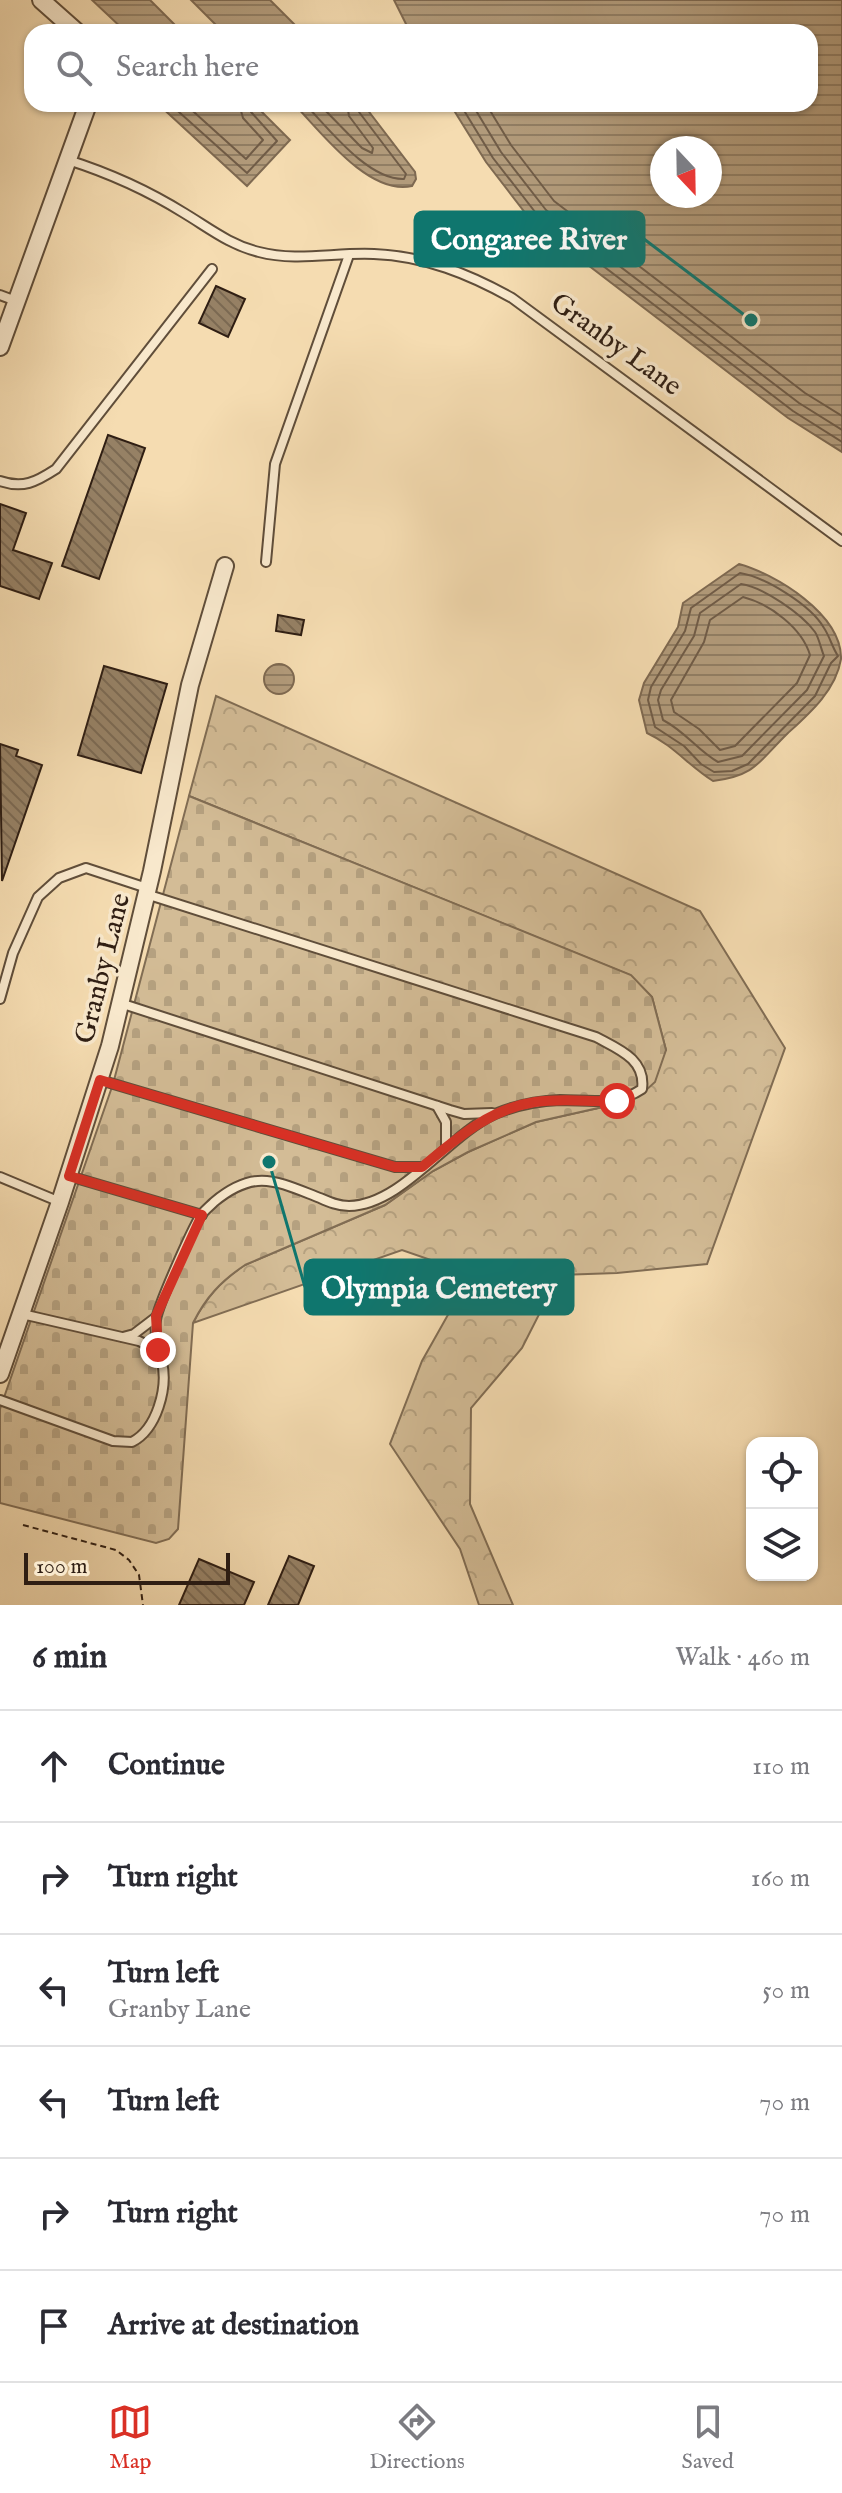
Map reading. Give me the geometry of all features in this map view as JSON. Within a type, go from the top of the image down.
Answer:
[{"type":"street","points":[[41,0],[68,24]]},
{"type":"street","points":[[0,347],[8,298],[68,160],[85,112]]},
{"type":"street","name":"Granby Lane","points":[[0,1374],[100,1080],[146,891],[190,685],[225,566]]},
{"type":"lane","name":"Granby Lane","points":[[68,160],[110,173],[238,246],[261,253],[287,256],[373,254],[426,261],[449,267],[499,291],[842,541]]},
{"type":"lane","points":[[266,562],[275,464],[349,255]]},
{"type":"lane","points":[[0,481],[15,486],[26,485],[56,469],[212,269]]},
{"type":"lane","points":[[0,999],[13,953],[38,897],[59,878],[86,868],[146,891],[596,1037],[630,1055],[639,1068],[642,1089],[617,1101],[535,1102],[500,1111],[464,1114],[120,1003]]},
{"type":"lane","points":[[100,1080],[399,1167],[422,1167]]},
{"type":"lane","points":[[434,1103],[442,1111],[446,1122],[446,1147]]},
{"type":"lane","points":[[0,1400],[113,1441],[132,1442],[148,1428],[161,1397],[163,1363],[158,1350],[156,1317],[202,1215],[234,1188],[256,1180],[280,1182],[336,1204],[350,1206],[381,1197],[486,1118],[500,1111]]},
{"type":"lane","points":[[399,1167],[406,1180]]},
{"type":"lane","points":[[69,1176],[202,1215]]},
{"type":"lane","points":[[0,1177],[60,1202]]},
{"type":"lane","points":[[21,1313],[158,1350]]},
{"type":"lane","points":[[120,1338],[134,1334],[156,1317]]},
{"type":"path","points":[[23,1525],[116,1550],[129,1560],[139,1575],[143,1605]]},
{"type":"green space","points":[[216,696],[700,911],[785,1048],[707,1264],[559,1275],[522,1348],[471,1408],[470,1504],[513,1605],[479,1605],[460,1549],[390,1444],[422,1361],[449,1313],[451,1267],[402,1250],[193,1323],[215,1290],[245,1265],[385,1205],[433,1171],[536,1122],[616,1104],[666,1050],[652,997],[630,975],[189,796]]},
{"type":"green space","points":[[189,796],[631,975],[652,997],[666,1050],[655,1082],[643,1093],[616,1104],[536,1122],[468,1152],[433,1171],[385,1205],[245,1265],[221,1284],[193,1323],[178,1529],[169,1539],[156,1543],[0,1503],[0,1409],[113,1084]]},
{"type":"water","points":[[92,0],[150,0],[174,24],[118,24]]},
{"type":"water","points":[[191,0],[270,0],[294,24],[215,24]]},
{"type":"water","points":[[394,0],[842,0],[842,452],[788,418],[533,223],[486,162],[455,112],[818,112],[818,24],[406,24]]},
{"type":"water","points":[[167,112],[262,112],[290,140],[247,186]]},
{"type":"water","points":[[301,112],[369,112],[415,172],[416,179],[412,186],[379,181],[363,172]]},
{"type":"water","points":[[739,564],[770,577],[804,598],[831,627],[841,659],[834,681],[821,700],[756,766],[739,775],[713,781],[665,743],[647,733],[639,700],[644,683],[678,627],[683,603]]},
{"type":"water","points":[[279,664],[290,668],[294,679],[290,690],[279,694],[268,690],[264,679],[268,668]]},
{"type":"building","points":[[216,286],[245,299],[228,337],[199,323]]},
{"type":"building","points":[[108,435],[145,448],[99,579],[62,566]]},
{"type":"building","points":[[0,504],[26,513],[13,550],[52,563],[39,599],[0,586]]},
{"type":"building","points":[[278,615],[304,620],[301,635],[276,631]]},
{"type":"building","points":[[104,666],[167,684],[141,773],[78,755]]},
{"type":"building","points":[[0,744],[18,750],[16,756],[42,765],[2,881]]},
{"type":"building","points":[[289,1556],[314,1566],[298,1605],[268,1605]]},
{"type":"building","points":[[199,1559],[254,1582],[244,1605],[179,1605]]},
{"type":"place","name":"Congaree River","points":[[751,320]]},
{"type":"place","name":"Olympia Cemetery","points":[[269,1162]]},
{"type":"route","points":[[158,1350],[156,1316],[202,1215],[69,1176],[100,1080],[395,1167],[412,1168],[422,1167],[486,1118],[515,1106],[560,1100],[617,1101]]}]
